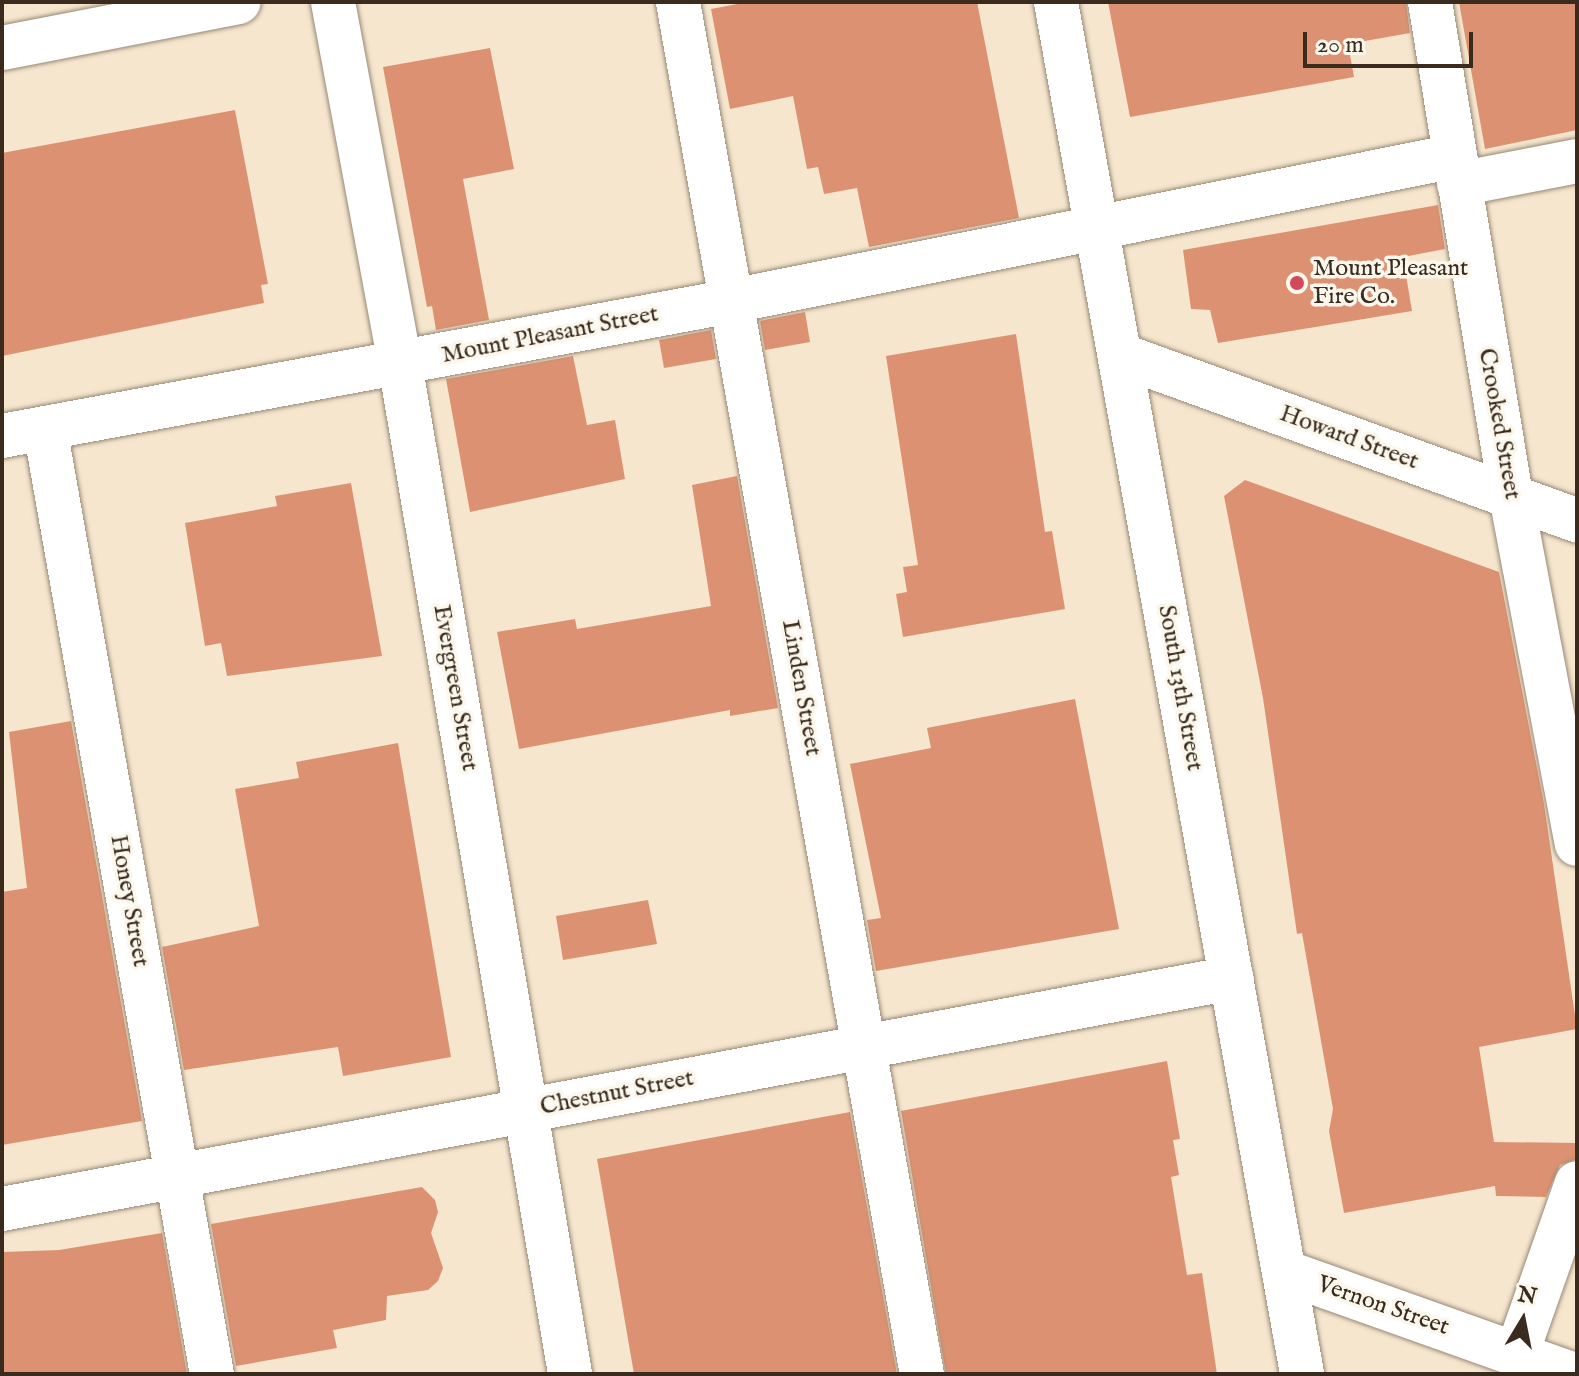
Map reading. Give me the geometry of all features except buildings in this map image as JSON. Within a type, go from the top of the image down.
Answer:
[{"type":"street","points":[[2,48],[239,2]]},
{"type":"street","name":"Evergreen Street","points":[[333,2],[400,363],[570,1374]]},
{"type":"street","name":"Linden Street","points":[[678,2],[922,1374]]},
{"type":"street","name":"South 13th Street","points":[[1056,2],[1302,1374]]},
{"type":"street","name":"Crooked Street","points":[[1430,2],[1511,496],[1577,844]]},
{"type":"street","name":"Mount Pleasant Street","points":[[2,436],[732,301],[1096,228],[1457,170],[1577,161]]},
{"type":"street","name":"Howard Street","points":[[1120,355],[1577,520]]},
{"type":"street","name":"Honey Street","points":[[45,428],[212,1374]]},
{"type":"street","name":"Chestnut Street","points":[[2,1209],[178,1179],[526,1110],[1231,978]]},
{"type":"street","points":[[1517,1353],[1577,1183]]},
{"type":"street","name":"Vernon Street","points":[[1285,1272],[1572,1374]]},
{"type":"place","name":"Mount Pleasant Fire Co.","points":[[1297,283]]}]
